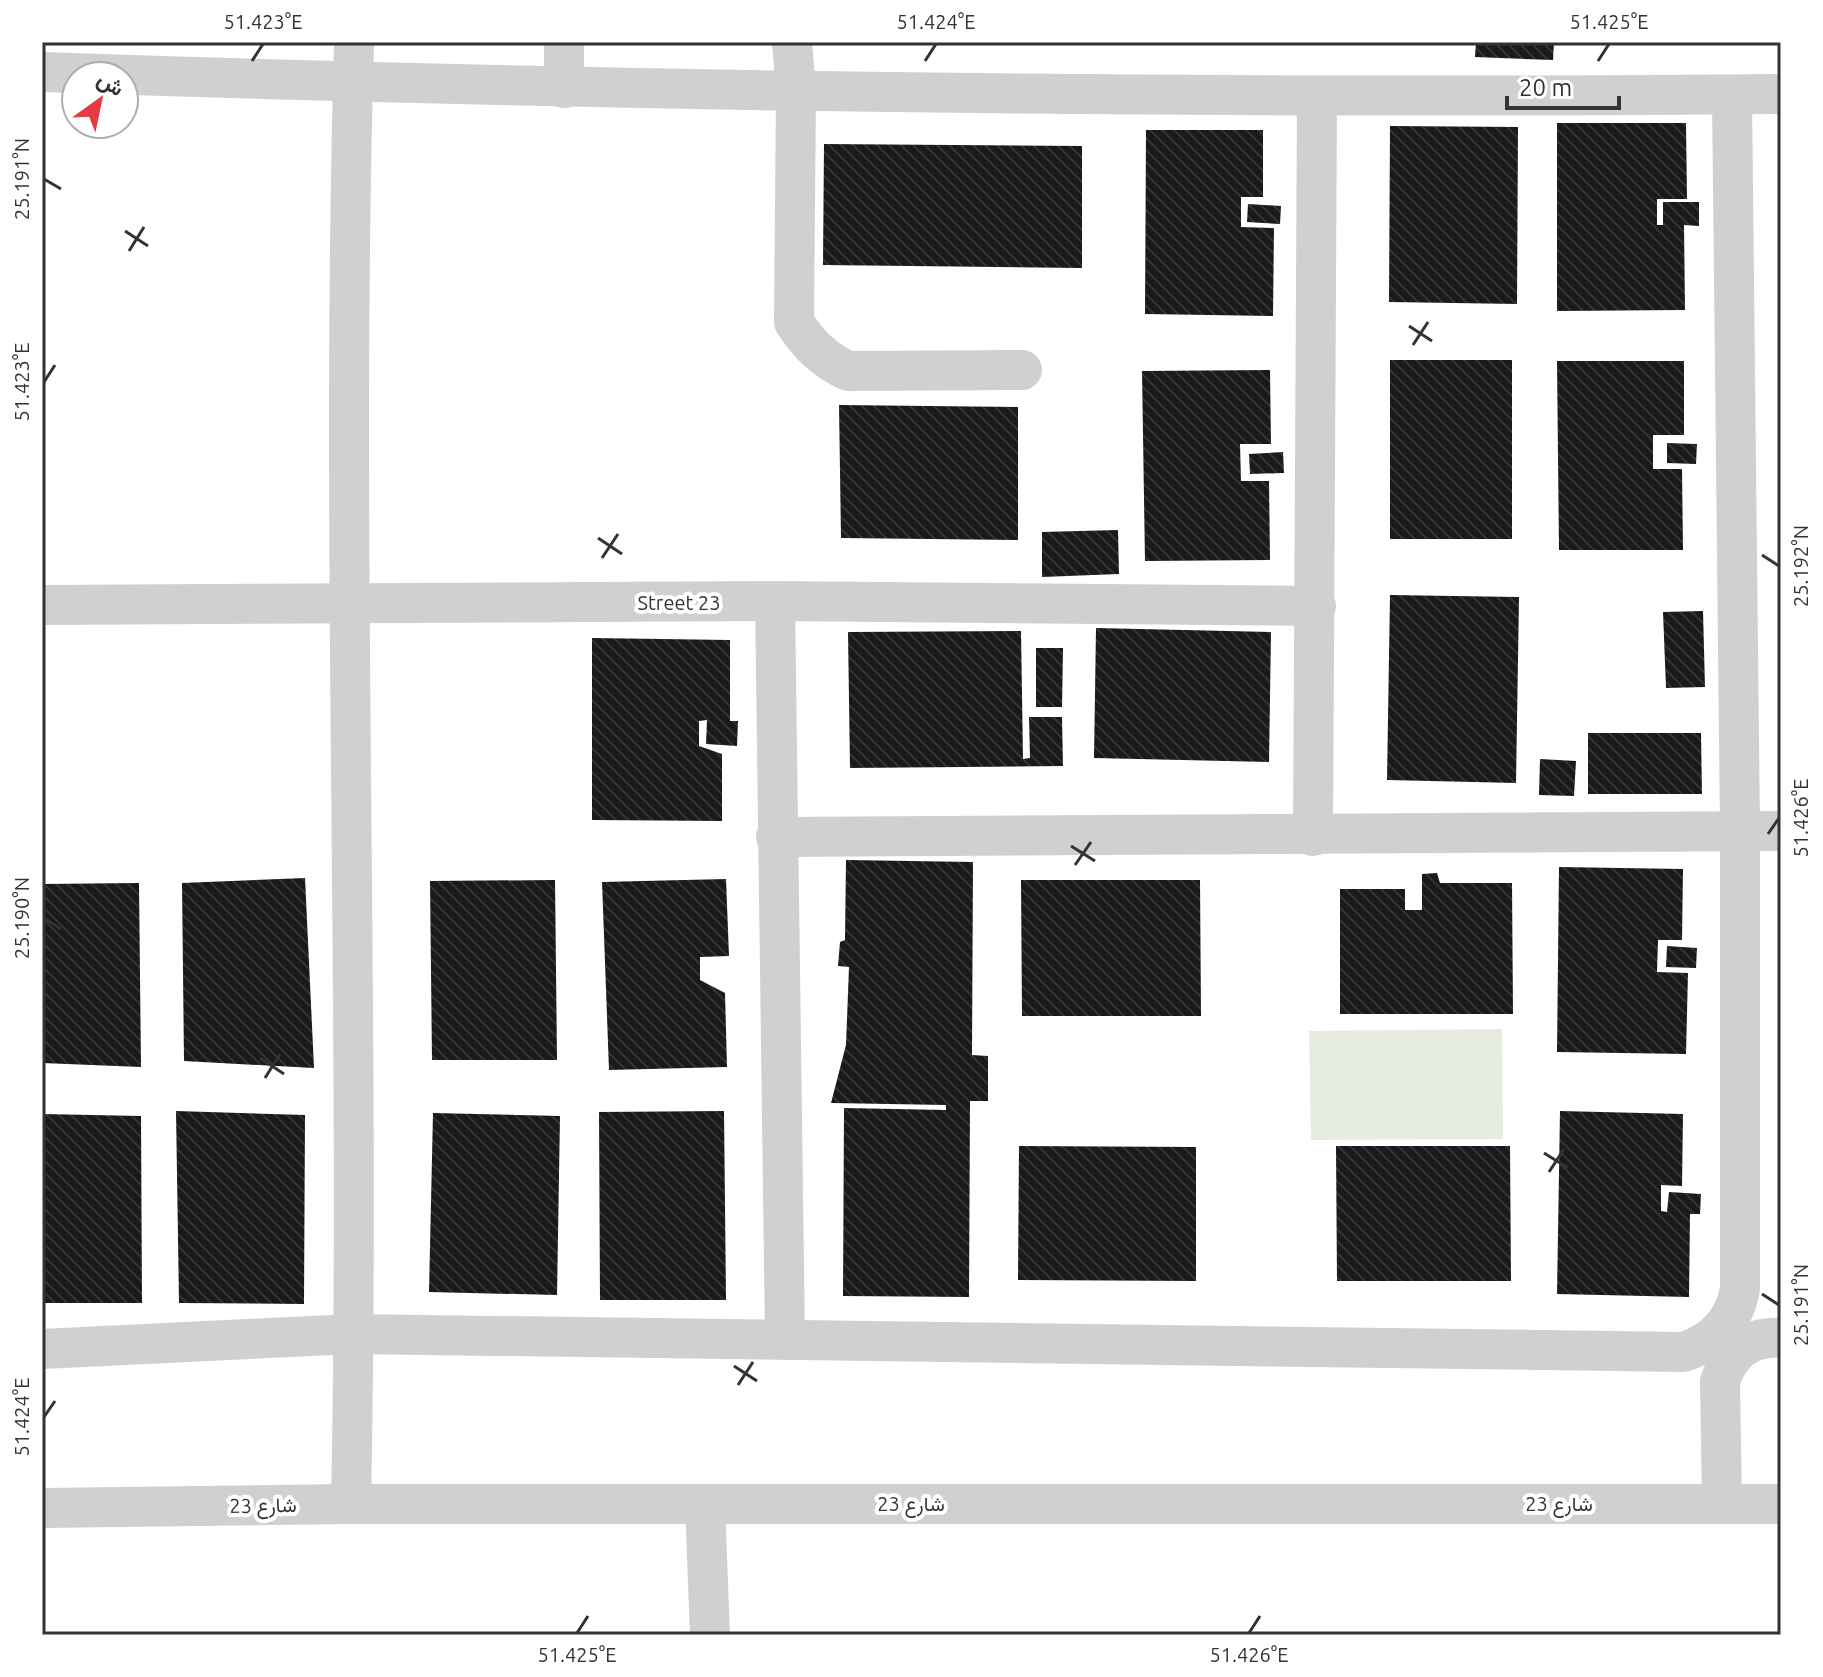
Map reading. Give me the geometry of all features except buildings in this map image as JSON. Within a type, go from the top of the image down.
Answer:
[{"type":"street","points":[[564,42],[564,88]]},
{"type":"street","points":[[792,42],[796,89],[794,322],[807,343],[826,360],[848,371],[1022,370]]},
{"type":"street","points":[[42,72],[116,58],[354,61],[564,88],[1317,98],[1781,94]]},
{"type":"street","points":[[351,1504],[348,604],[354,61]]},
{"type":"street","points":[[42,1349],[352,1334],[1684,1352],[1698,1347],[1723,1329],[1737,1304],[1740,1289],[1740,831],[1732,95]]},
{"type":"street","points":[[1313,836],[1317,98]]},
{"type":"street","points":[[775,601],[785,1340]]},
{"type":"street","name":"Street 23","points":[[42,605],[775,601],[1316,606]]},
{"type":"street","points":[[776,837],[1781,831]]},
{"type":"street","points":[[1722,1503],[1720,1382],[1724,1369],[1731,1357],[1752,1341],[1781,1338]]},
{"type":"street","name":"شارع 23","points":[[42,1508],[351,1504],[1781,1504]]},
{"type":"street","points":[[705,1504],[710,1635]]},
{"type":"shaded area","points":[[1502,1029],[1503,1139],[1311,1140],[1309,1031]]}]
